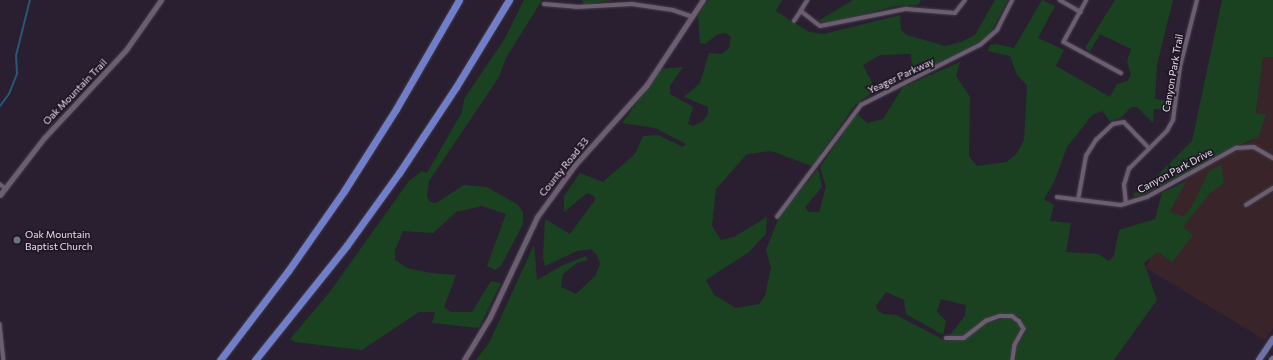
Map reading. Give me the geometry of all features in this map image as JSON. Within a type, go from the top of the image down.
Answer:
[{"type":"highway","points":[[220,360],[288,271],[344,191],[396,109],[459,0]]},
{"type":"highway","points":[[255,360],[347,245],[399,173],[456,87],[509,0]]},
{"type":"main road","points":[[1259,360],[1273,339]]},
{"type":"street","name":"Oak Mountain Trail","points":[[0,195],[44,138],[114,66],[161,0]]},
{"type":"street","name":"County Road 33","points":[[464,360],[492,314],[537,217],[575,165],[646,86],[703,0]]},
{"type":"street","points":[[794,21],[808,0]]},
{"type":"street","points":[[956,12],[965,0]]},
{"type":"street","name":"Yeager Parkway","points":[[777,217],[827,152],[857,108],[875,96],[938,68],[980,45],[997,30],[1012,0]]},
{"type":"street","points":[[1060,0],[1081,12]]},
{"type":"street","points":[[1087,0],[1064,42],[1121,73]]},
{"type":"street","name":"Canyon Park Trail","points":[[1126,204],[1124,185],[1126,175],[1149,148],[1167,131],[1173,120],[1182,61],[1197,0]]},
{"type":"street","points":[[544,4],[576,7],[632,4],[673,10],[693,17]]},
{"type":"street","points":[[801,11],[820,26],[906,9],[956,12]]},
{"type":"street","points":[[956,12],[959,18]]},
{"type":"street","points":[[1078,200],[1086,156],[1096,140],[1113,124],[1124,122],[1149,148]]},
{"type":"street","name":"Canyon Park Drive","points":[[1057,197],[1126,204],[1146,197],[1236,148],[1254,147],[1273,158]]},
{"type":"street","points":[[0,184],[5,188]]},
{"type":"street","points":[[1246,205],[1273,188]]},
{"type":"street","points":[[946,338],[964,338],[986,321],[1004,315],[1012,316],[1019,321],[1024,329],[1015,345],[1013,360]]},
{"type":"street","points":[[0,324],[4,360]]},
{"type":"shaded area","points":[[1263,57],[1273,57],[1273,328],[1265,340],[1146,268],[1187,176],[1253,140]]},
{"type":"green space","points":[[524,0],[542,0],[506,58],[499,77],[429,181],[427,197],[430,202],[436,203],[464,185],[487,187],[517,204],[523,212],[523,224],[501,266],[495,270],[487,266],[506,214],[482,206],[456,212],[433,233],[403,231],[395,250],[395,260],[407,268],[431,273],[456,275],[444,307],[451,312],[472,312],[491,281],[501,283],[479,328],[432,323],[435,312],[419,312],[362,350],[295,342],[290,339],[329,293],[409,181],[422,171],[427,173],[462,112],[464,99],[504,40]]},
{"type":"green space","points":[[582,0],[613,0],[584,4]]},
{"type":"green space","points":[[708,0],[782,0],[776,11],[809,32],[824,34],[900,15],[901,30],[907,35],[945,46],[961,42],[975,35],[995,0],[1008,0],[989,36],[937,66],[917,70],[912,66],[911,54],[880,55],[863,65],[876,90],[855,105],[812,166],[771,151],[747,154],[716,189],[712,226],[721,240],[734,237],[767,217],[766,234],[749,252],[706,280],[714,295],[736,308],[759,304],[765,296],[771,268],[766,250],[779,217],[818,169],[822,187],[805,207],[809,212],[819,212],[826,187],[820,167],[857,113],[867,123],[883,119],[903,87],[960,62],[956,76],[970,97],[969,156],[977,166],[1007,162],[1017,153],[1024,140],[1027,85],[1017,75],[1010,56],[988,51],[990,45],[996,44],[1014,48],[1042,0],[1055,6],[1038,38],[1064,50],[1056,66],[1110,97],[1117,84],[1127,81],[1131,75],[1127,61],[1131,49],[1100,34],[1090,51],[1085,48],[1115,0],[1173,0],[1157,65],[1155,99],[1175,102],[1173,110],[1154,109],[1153,123],[1137,107],[1131,107],[1122,117],[1110,121],[1102,111],[1092,115],[1067,147],[1054,182],[1044,199],[1054,205],[1050,221],[1071,223],[1066,252],[1098,254],[1109,261],[1114,256],[1119,230],[1155,219],[1162,193],[1186,181],[1170,212],[1183,217],[1191,208],[1209,171],[1221,165],[1224,183],[1210,193],[1183,227],[1193,235],[1172,262],[1158,252],[1144,263],[1157,300],[1114,360],[1015,360],[1016,348],[1026,330],[1019,317],[1012,314],[1000,314],[984,319],[962,337],[952,338],[949,336],[965,316],[966,305],[941,299],[937,312],[946,321],[943,335],[906,314],[904,300],[886,292],[876,306],[877,310],[883,314],[896,315],[946,341],[964,340],[986,323],[1011,317],[1018,321],[1022,329],[1013,348],[1011,360],[476,360],[489,343],[534,245],[537,280],[563,265],[586,256],[588,260],[577,263],[563,274],[561,287],[576,294],[595,276],[600,264],[597,255],[591,249],[577,251],[545,266],[543,257],[545,219],[570,234],[595,200],[594,196],[587,193],[564,212],[564,196],[580,173],[603,182],[635,154],[643,136],[658,135],[683,147],[686,144],[655,128],[622,123],[661,69],[683,67],[670,86],[670,94],[693,107],[688,124],[693,126],[703,121],[708,114],[708,107],[684,97],[700,83],[709,53],[722,54],[729,48],[731,37],[726,33],[718,34],[705,44],[700,43],[698,15]]},
{"type":"green space","points":[[853,0],[921,0],[918,5],[896,6],[827,23],[818,21]]},
{"type":"green space","points":[[1222,0],[1273,0],[1273,57],[1263,57],[1256,113],[1266,115],[1258,137],[1230,149],[1145,194],[1134,197],[1133,193],[1142,191],[1192,141]]},
{"type":"waterway","points":[[0,106],[9,94],[17,74],[16,56],[30,0]]},
{"type":"place","name":"Oak Mountain Baptist Church","points":[[17,240]]}]
